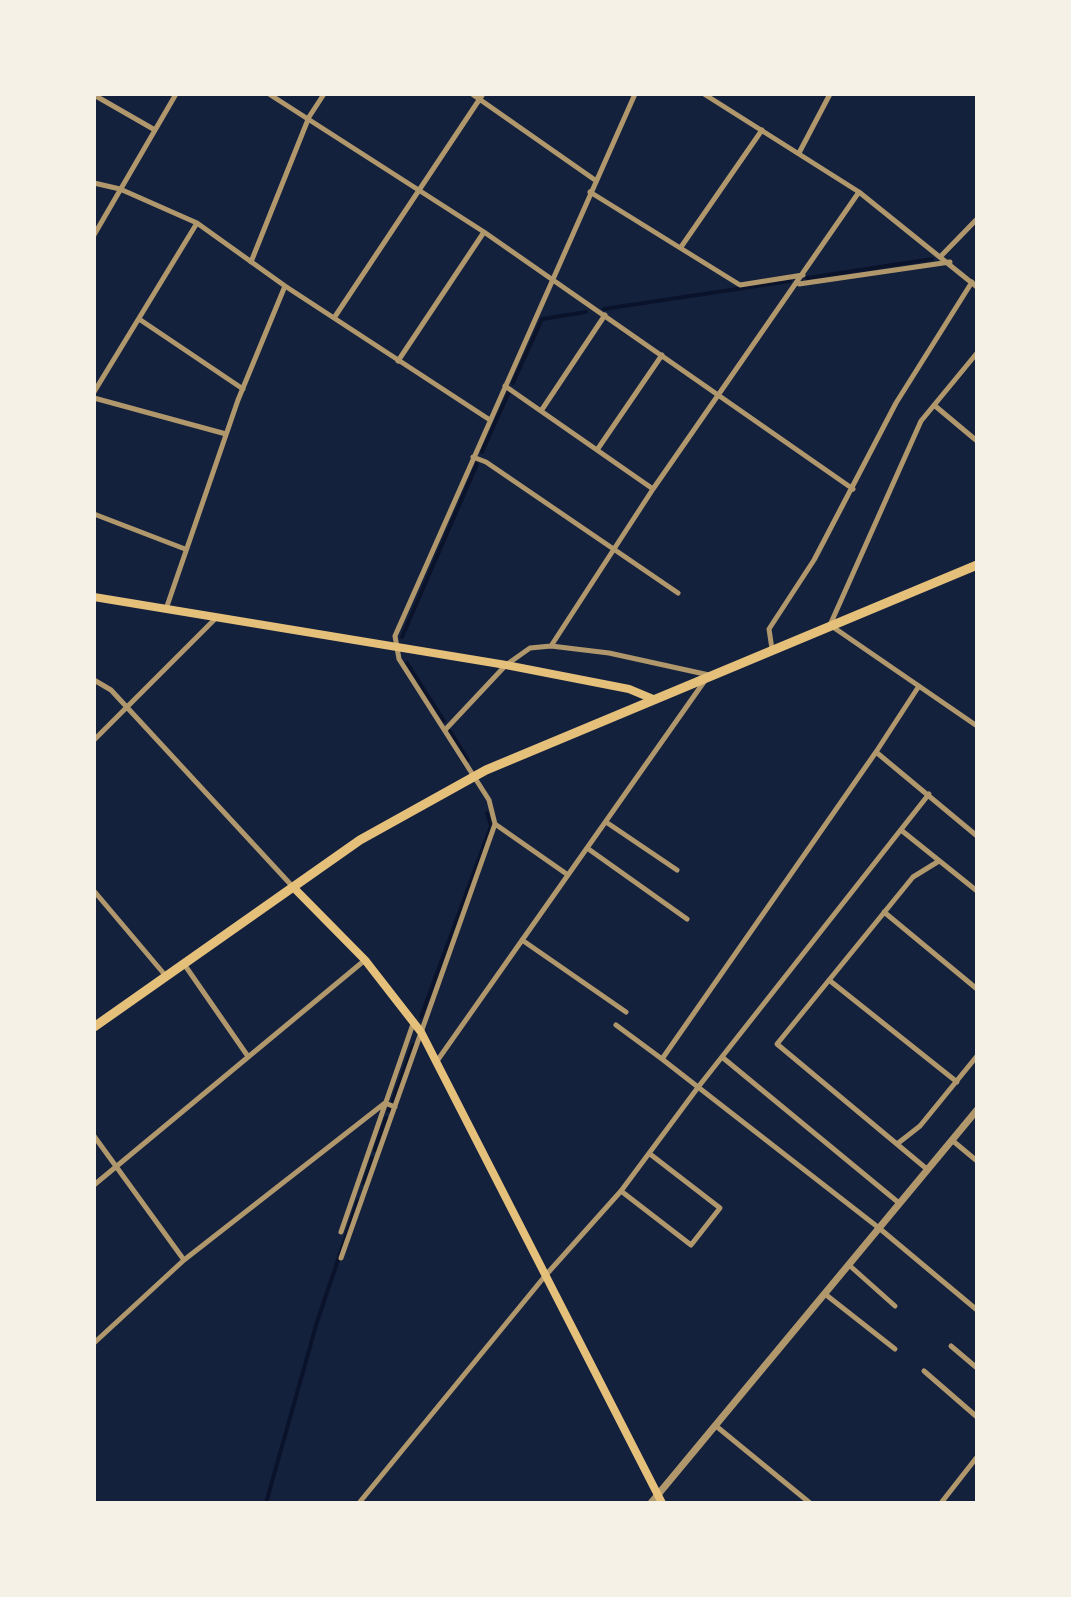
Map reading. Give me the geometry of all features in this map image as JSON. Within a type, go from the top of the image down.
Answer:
[{"type":"main road","points":[[94,1027],[360,840],[475,776],[977,565]]},
{"type":"main road","points":[[94,597],[506,665],[629,689],[653,699]]},
{"type":"main road","points":[[294,888],[365,960],[414,1020],[660,1499]]},
{"type":"street","points":[[94,235],[176,94]]},
{"type":"street","points":[[269,94],[420,188],[853,489]]},
{"type":"street","points":[[251,262],[309,117],[324,94]]},
{"type":"street","points":[[472,94],[482,97],[595,180]]},
{"type":"street","points":[[341,1258],[495,824],[489,800],[399,659],[396,647],[400,622],[635,94]]},
{"type":"street","points":[[704,94],[859,192],[942,255],[974,284],[896,403],[814,560],[769,629],[772,649]]},
{"type":"street","points":[[799,153],[830,94]]},
{"type":"street","points":[[94,95],[155,130]]},
{"type":"street","points":[[334,318],[482,97]]},
{"type":"street","points":[[681,247],[762,130]]},
{"type":"street","points":[[94,183],[120,189],[197,223],[285,286],[490,420]]},
{"type":"street","points":[[590,192],[740,285],[803,275]]},
{"type":"street","points":[[551,646],[653,489],[859,192]]},
{"type":"street","points":[[942,255],[977,219]]},
{"type":"street","points":[[197,223],[94,395],[226,434]]},
{"type":"street","points":[[398,361],[484,232]]},
{"type":"street","points":[[798,284],[950,262]]},
{"type":"street","points":[[165,610],[226,434],[285,286]]},
{"type":"street","points":[[541,411],[605,315]]},
{"type":"street","points":[[139,319],[243,389]]},
{"type":"street","points":[[977,353],[921,421],[830,625],[977,726]]},
{"type":"street","points":[[597,450],[662,355]]},
{"type":"street","points":[[505,386],[653,489]]},
{"type":"street","points":[[934,405],[977,441]]},
{"type":"street","points":[[473,457],[486,462],[678,593]]},
{"type":"street","points":[[94,514],[185,549]]},
{"type":"street","points":[[94,740],[217,617]]},
{"type":"street","points":[[437,1061],[709,676],[609,653],[551,646],[530,648],[506,665],[445,730]]},
{"type":"street","points":[[94,680],[111,690],[294,888]]},
{"type":"street","points":[[662,1059],[919,686]]},
{"type":"street","points":[[876,752],[977,836]]},
{"type":"street","points":[[359,1503],[545,1276],[621,1191],[699,1086],[929,794]]},
{"type":"street","points":[[606,822],[677,870]]},
{"type":"street","points":[[495,824],[568,875]]},
{"type":"street","points":[[901,830],[977,891]]},
{"type":"street","points":[[587,848],[687,919]]},
{"type":"street","points":[[929,1171],[777,1044],[913,877],[939,861]]},
{"type":"street","points":[[94,891],[165,976]]},
{"type":"street","points":[[94,905],[101,899]]},
{"type":"street","points":[[884,912],[977,989]]},
{"type":"street","points":[[522,940],[626,1012]]},
{"type":"street","points":[[94,1185],[365,960]]},
{"type":"street","points":[[184,964],[247,1055]]},
{"type":"street","points":[[829,980],[957,1082]]},
{"type":"street","points":[[341,1232],[414,1020]]},
{"type":"street","points":[[616,1025],[699,1086],[879,1228],[977,1310]]},
{"type":"street","points":[[897,1144],[920,1126],[977,1056]]},
{"type":"street","points":[[722,1057],[900,1204]]},
{"type":"street","points":[[94,1343],[184,1260],[383,1107],[395,1107]]},
{"type":"street","points":[[383,1107],[391,1117]]},
{"type":"street","points":[[651,1503],[660,1499],[716,1426],[977,1110]]},
{"type":"street","points":[[94,1136],[184,1260]]},
{"type":"street","points":[[953,1141],[977,1161]]},
{"type":"street","points":[[368,1151],[377,1158]]},
{"type":"street","points":[[621,1191],[691,1245],[720,1208],[650,1154]]},
{"type":"street","points":[[356,1188],[364,1193]]},
{"type":"street","points":[[849,1265],[895,1306]]},
{"type":"street","points":[[825,1294],[895,1349]]},
{"type":"street","points":[[951,1346],[977,1368]]},
{"type":"street","points":[[924,1371],[977,1417]]},
{"type":"street","points":[[716,1426],[810,1503]]},
{"type":"street","points":[[941,1503],[977,1457]]},
{"type":"waterway","points":[[807,278],[932,259]]},
{"type":"waterway","points":[[604,309],[790,281]]},
{"type":"waterway","points":[[513,383],[542,319],[586,312]]},
{"type":"waterway","points":[[482,452],[509,392]]},
{"type":"waterway","points":[[402,637],[477,464]]},
{"type":"waterway","points":[[407,663],[444,721]]},
{"type":"waterway","points":[[450,731],[468,760]]},
{"type":"waterway","points":[[421,1017],[491,826],[487,813]]},
{"type":"waterway","points":[[393,1101],[413,1045]]},
{"type":"waterway","points":[[375,1150],[386,1118]]},
{"type":"waterway","points":[[364,1183],[372,1158]]},
{"type":"waterway","points":[[266,1503],[317,1322],[358,1201]]}]
